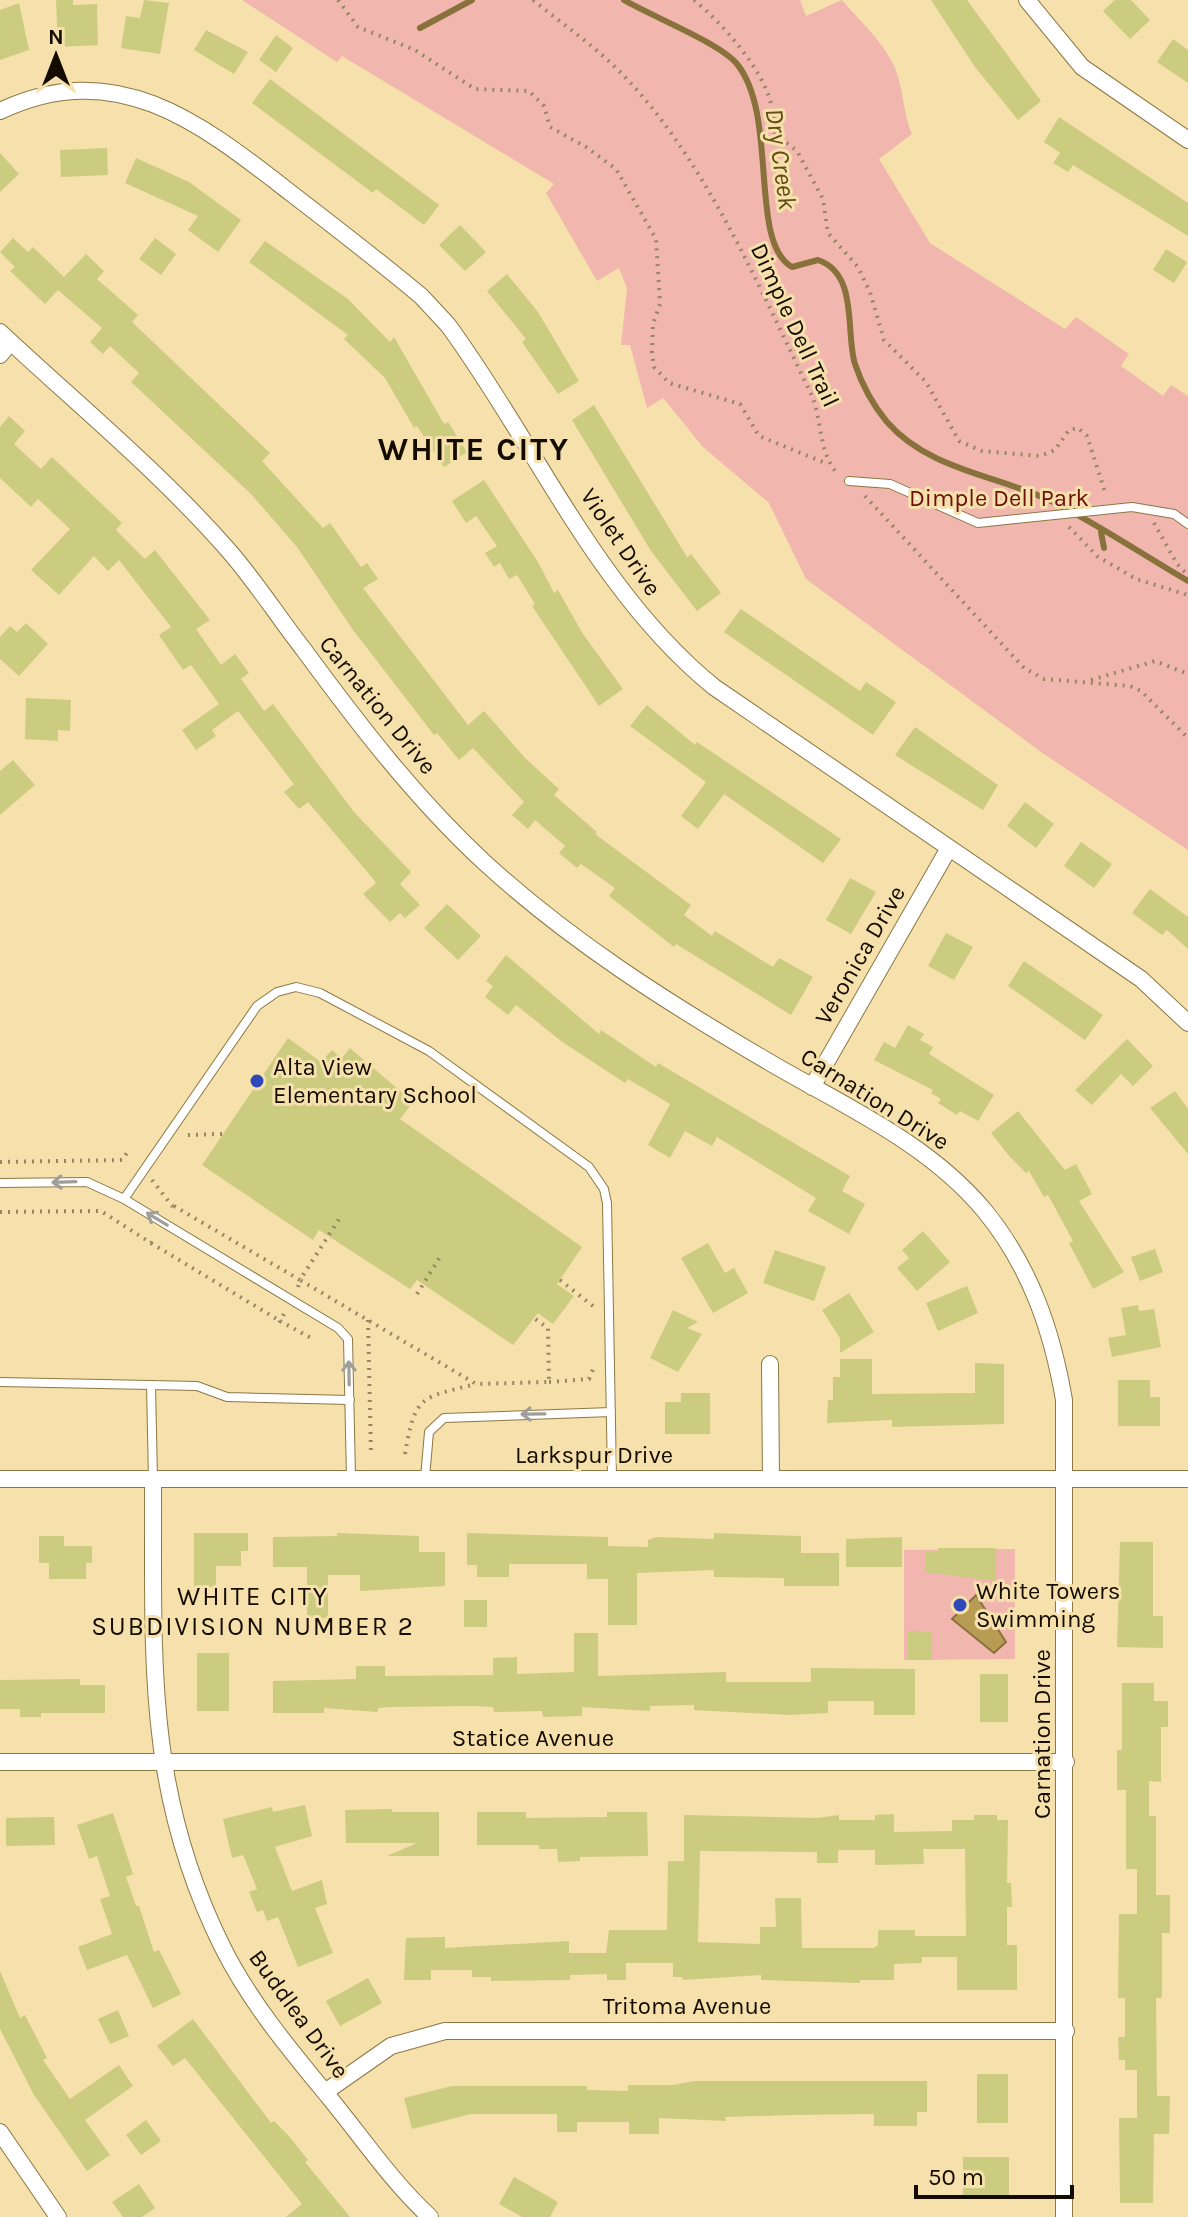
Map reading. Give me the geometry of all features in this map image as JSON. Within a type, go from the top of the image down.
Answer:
[{"type":"street","points":[[1027,0],[1082,67],[1188,140]]},
{"type":"street","name":"Violet Drive","points":[[0,111],[48,95],[90,91],[133,96],[178,112],[218,137],[268,175],[421,296],[448,325],[624,594],[680,659],[714,687],[1141,979],[1188,1023]]},
{"type":"street","name":"Carnation Drive","points":[[3,343],[171,490],[231,553],[355,719],[413,788],[484,861],[568,933],[673,1006],[902,1138],[945,1170],[984,1210],[1014,1253],[1038,1297],[1055,1348],[1064,1400],[1064,2217]]},
{"type":"street","name":"Veronica Drive","points":[[812,1087],[949,848]]},
{"type":"street","points":[[770,1364],[771,1479]]},
{"type":"street","name":"Larkspur Drive","points":[[0,1479],[1188,1479]]},
{"type":"street","name":"Buddlea Drive","points":[[153,1479],[154,1660],[161,1762],[187,1863],[224,1951],[271,2025],[430,2217]]},
{"type":"street","name":"Statice Avenue","points":[[0,1762],[1066,1762]]},
{"type":"street","name":"Tritoma Avenue","points":[[325,2092],[391,2046],[445,2031],[1066,2031]]},
{"type":"street","points":[[0,2132],[58,2217]]},
{"type":"lane","points":[[849,481],[890,484],[978,523],[1138,508],[1174,514],[1188,524]]},
{"type":"lane","points":[[124,1199],[257,1006],[277,992],[296,987],[320,993],[429,1051],[589,1167],[604,1189],[607,1203],[612,1479]]},
{"type":"lane","points":[[0,1183],[87,1182],[124,1199],[338,1328],[348,1339],[351,1479]]},
{"type":"lane","points":[[0,1382],[197,1386],[227,1397],[350,1400]]},
{"type":"lane","points":[[151,1385],[153,1479]]},
{"type":"lane","points":[[425,1479],[429,1432],[444,1418],[611,1412]]},
{"type":"path","points":[[338,0],[358,27],[415,50],[447,75],[475,89],[529,91],[544,106],[550,127],[586,147],[616,169],[656,239],[660,304],[653,324],[652,352],[659,375],[669,383],[740,404],[759,436],[830,465],[849,481],[1024,668],[1044,679],[1116,682],[1141,691],[1188,738]]},
{"type":"path","name":"Dimple Dell Trail","points":[[533,0],[615,66],[682,149],[747,261],[812,396],[830,465]]},
{"type":"path","points":[[694,0],[729,34],[765,88],[772,108],[775,134],[797,151],[823,199],[828,233],[858,267],[870,292],[884,340],[926,382],[950,430],[959,441],[982,451],[1040,456],[1055,450],[1069,430],[1078,428],[1087,436],[1111,509]]},
{"type":"path","points":[[1138,508],[1152,521],[1177,564],[1188,575]]},
{"type":"path","points":[[1053,517],[1077,533],[1097,556],[1111,561],[1136,579],[1188,595]]},
{"type":"path","points":[[1089,681],[1155,661],[1188,674]]},
{"type":"path","points":[[180,1146],[189,1134],[223,1134]]},
{"type":"path","points":[[0,1162],[122,1160],[129,1150]]},
{"type":"path","points":[[124,1157],[131,1161]]},
{"type":"path","points":[[162,1170],[152,1180],[172,1209],[476,1384],[589,1379],[594,1359]]},
{"type":"path","points":[[0,1212],[101,1211],[313,1339]]},
{"type":"path","points":[[298,1287],[341,1216]]},
{"type":"path","points":[[151,1243],[155,1237]]},
{"type":"path","points":[[417,1294],[440,1257]]},
{"type":"path","points":[[560,1280],[593,1305],[594,1319]]},
{"type":"path","points":[[280,1321],[284,1314]]},
{"type":"path","points":[[534,1318],[548,1328],[549,1382]]},
{"type":"path","points":[[368,1320],[371,1454]]},
{"type":"green space","name":"Dimple Dell Park","points":[[242,0],[800,0],[806,16],[842,0],[881,44],[895,69],[912,134],[879,159],[930,243],[1065,329],[1076,317],[1129,354],[1121,366],[1163,396],[1171,385],[1188,396],[1188,850],[1041,752],[806,579],[769,503],[703,447],[663,398],[647,408],[630,345],[621,345],[627,288],[619,268],[597,281],[546,193],[554,184],[342,56],[337,62]]},
{"type":"green space","name":"White Towers Swimming","points":[[1015,1549],[1015,1659],[904,1660],[904,1550]]},
{"type":"shaded area","points":[[976,1595],[1006,1642],[994,1653],[952,1619]]},
{"type":"building","points":[[56,0],[73,0],[73,5],[97,4],[98,45],[58,47]]},
{"type":"building","points":[[144,0],[169,3],[160,54],[121,48],[126,16],[140,18]]},
{"type":"building","points":[[931,0],[967,0],[1041,101],[1018,120],[975,67]]},
{"type":"building","points":[[1115,0],[1131,0],[1150,20],[1130,39],[1103,11]]},
{"type":"building","points":[[19,3],[29,50],[0,60],[0,10]]},
{"type":"building","points":[[206,30],[248,52],[234,74],[194,50]]},
{"type":"building","points":[[276,35],[293,48],[276,72],[259,60]]},
{"type":"building","points":[[1173,39],[1188,50],[1188,83],[1157,62]]},
{"type":"building","points":[[270,79],[439,205],[424,225],[376,189],[373,193],[252,103]]},
{"type":"building","points":[[1059,117],[1188,203],[1188,236],[1073,165],[1068,172],[1053,163],[1060,153],[1044,142]]},
{"type":"building","points":[[107,148],[108,175],[61,177],[60,150]]},
{"type":"building","points":[[0,153],[19,174],[0,192]]},
{"type":"building","points":[[136,158],[189,182],[241,220],[218,252],[188,230],[198,216],[125,183]]},
{"type":"building","points":[[460,225],[486,252],[465,271],[439,245]]},
{"type":"building","points":[[13,238],[28,252],[33,247],[64,277],[86,254],[104,271],[97,279],[138,315],[132,322],[270,453],[262,461],[323,528],[330,523],[361,567],[367,563],[378,579],[363,588],[468,725],[484,711],[525,758],[559,789],[554,795],[597,832],[595,834],[691,905],[684,915],[712,936],[715,931],[773,967],[779,958],[813,977],[791,1015],[676,944],[674,947],[609,896],[615,888],[581,864],[577,868],[559,853],[565,846],[535,820],[528,829],[512,815],[524,802],[473,748],[459,760],[437,733],[434,735],[353,630],[297,547],[251,494],[131,382],[139,373],[110,346],[103,354],[90,342],[102,328],[58,290],[45,304],[10,271],[15,267],[0,252]]},
{"type":"building","points":[[155,238],[176,254],[161,275],[139,259]]},
{"type":"building","points":[[265,241],[348,299],[390,342],[394,337],[444,424],[448,422],[467,452],[444,467],[417,426],[414,428],[385,378],[344,339],[348,335],[249,262]]},
{"type":"building","points":[[1166,249],[1187,262],[1174,283],[1153,270]]},
{"type":"building","points":[[507,274],[538,312],[579,381],[558,394],[522,342],[526,339],[487,291]]},
{"type":"building","points":[[594,405],[687,557],[691,554],[721,593],[697,611],[651,551],[572,420]]},
{"type":"building","points":[[9,416],[25,431],[14,444],[41,469],[52,457],[122,523],[116,530],[145,559],[155,550],[210,620],[196,629],[221,665],[235,654],[249,673],[241,679],[264,711],[273,704],[354,812],[411,872],[400,884],[420,905],[405,918],[400,913],[390,922],[363,894],[376,883],[374,880],[308,802],[299,809],[284,792],[294,784],[238,711],[212,730],[216,736],[196,750],[182,730],[219,704],[191,665],[183,670],[159,635],[171,627],[119,560],[108,571],[94,556],[59,595],[31,570],[70,529],[38,499],[31,507],[0,478],[0,427]]},
{"type":"building","points":[[484,480],[538,562],[554,593],[558,590],[583,634],[623,689],[599,706],[532,606],[535,604],[517,575],[509,579],[500,563],[494,567],[485,553],[497,546],[476,516],[466,523],[452,501]]},
{"type":"building","points":[[741,609],[860,691],[866,682],[896,702],[873,735],[724,632]]},
{"type":"building","points":[[26,623],[48,644],[19,676],[0,659],[0,637],[10,626],[17,632]]},
{"type":"building","points":[[26,698],[71,700],[70,731],[58,730],[58,741],[25,739]]},
{"type":"building","points":[[647,705],[695,745],[697,742],[841,839],[823,863],[724,794],[698,829],[681,816],[706,782],[630,726]]},
{"type":"building","points":[[915,727],[998,785],[983,810],[895,755]]},
{"type":"building","points":[[13,760],[35,785],[0,815],[0,771]]},
{"type":"building","points":[[1025,802],[1054,824],[1036,848],[1007,826]]},
{"type":"building","points":[[1081,842],[1112,864],[1094,888],[1064,866]]},
{"type":"building","points":[[850,878],[876,892],[851,934],[826,920]]},
{"type":"building","points":[[1150,889],[1188,917],[1188,949],[1167,930],[1162,935],[1132,913]]},
{"type":"building","points":[[447,904],[481,936],[458,960],[424,928]]},
{"type":"building","points":[[946,933],[973,947],[954,980],[928,966]]},
{"type":"building","points":[[506,955],[599,1034],[601,1030],[656,1067],[658,1063],[850,1176],[842,1191],[865,1204],[849,1234],[808,1211],[816,1198],[717,1137],[712,1146],[685,1131],[670,1158],[648,1145],[670,1104],[628,1079],[625,1083],[561,1041],[516,1005],[508,1015],[485,997],[493,986],[486,981]]},
{"type":"building","points":[[1024,961],[1103,1015],[1085,1040],[1008,986]]},
{"type":"building","points":[[908,1025],[924,1034],[920,1040],[933,1047],[929,1054],[994,1095],[978,1121],[960,1111],[957,1115],[938,1103],[941,1099],[931,1093],[933,1090],[874,1060],[884,1042],[895,1048]]},
{"type":"building","points":[[288,1038],[321,1062],[332,1050],[342,1058],[350,1048],[413,1102],[400,1119],[582,1247],[557,1284],[574,1296],[553,1324],[538,1313],[513,1345],[417,1280],[410,1289],[319,1230],[313,1240],[202,1165]]},
{"type":"building","points":[[1127,1039],[1153,1066],[1133,1086],[1121,1074],[1092,1105],[1075,1090]]},
{"type":"building","points":[[1175,1091],[1188,1109],[1188,1154],[1150,1108]]},
{"type":"building","points":[[1018,1111],[1065,1170],[1076,1164],[1092,1194],[1079,1201],[1124,1272],[1093,1289],[1069,1243],[1073,1241],[1048,1195],[1044,1197],[1029,1171],[1026,1173],[1010,1157],[991,1133]]},
{"type":"building","points":[[923,1231],[950,1262],[917,1291],[897,1268],[909,1258],[902,1250]]},
{"type":"building","points":[[708,1243],[725,1273],[734,1268],[748,1293],[713,1313],[681,1258]]},
{"type":"building","points":[[1155,1249],[1163,1272],[1140,1281],[1131,1257]]},
{"type":"building","points":[[775,1250],[826,1267],[814,1301],[763,1283]]},
{"type":"building","points":[[967,1286],[978,1313],[938,1331],[926,1303]]},
{"type":"building","points":[[849,1293],[874,1332],[840,1353],[840,1338],[822,1310]]},
{"type":"building","points":[[1138,1305],[1139,1311],[1154,1309],[1161,1347],[1112,1357],[1108,1338],[1126,1335],[1121,1308]]},
{"type":"building","points":[[673,1310],[698,1322],[687,1328],[702,1334],[678,1372],[650,1358]]},
{"type":"building","points":[[840,1359],[872,1359],[872,1394],[975,1393],[975,1363],[1004,1364],[1004,1424],[892,1427],[892,1420],[827,1423],[828,1400],[833,1400],[833,1377],[840,1377]]},
{"type":"building","points":[[1118,1380],[1150,1380],[1150,1397],[1160,1397],[1160,1426],[1118,1426]]},
{"type":"building","points":[[681,1393],[710,1393],[710,1434],[665,1434],[665,1402],[681,1402]]},
{"type":"building","points":[[194,1533],[248,1533],[248,1551],[241,1551],[241,1566],[216,1566],[216,1587],[194,1587]]},
{"type":"building","points":[[337,1533],[419,1536],[419,1552],[445,1552],[445,1586],[360,1591],[360,1575],[328,1575],[328,1618],[307,1618],[307,1567],[273,1567],[273,1537],[337,1536]]},
{"type":"building","points":[[467,1533],[608,1537],[608,1546],[648,1547],[648,1540],[657,1537],[714,1539],[714,1533],[801,1536],[801,1553],[839,1553],[839,1586],[784,1586],[784,1578],[714,1577],[714,1570],[637,1573],[637,1625],[608,1625],[608,1579],[587,1579],[587,1564],[509,1564],[509,1577],[477,1577],[477,1565],[467,1565]]},
{"type":"building","points":[[39,1536],[64,1536],[64,1546],[92,1546],[92,1563],[86,1563],[86,1579],[49,1579],[49,1563],[39,1563]]},
{"type":"building","points":[[902,1537],[902,1567],[846,1567],[846,1539]]},
{"type":"building","points":[[1120,1542],[1153,1542],[1153,1616],[1163,1616],[1163,1648],[1117,1647]]},
{"type":"building","points":[[938,1548],[996,1548],[996,1581],[925,1572],[925,1552],[938,1552]]},
{"type":"building","points":[[464,1600],[487,1600],[487,1627],[464,1627]]},
{"type":"building","points":[[908,1631],[932,1632],[932,1660],[908,1660]]},
{"type":"building","points":[[574,1633],[598,1633],[598,1676],[726,1672],[726,1682],[811,1682],[811,1668],[915,1669],[915,1715],[874,1715],[874,1701],[828,1701],[828,1713],[790,1715],[694,1710],[694,1705],[650,1706],[650,1711],[582,1707],[582,1716],[543,1717],[542,1711],[494,1712],[493,1707],[473,1706],[389,1707],[378,1708],[378,1712],[324,1708],[324,1713],[273,1713],[273,1681],[356,1679],[356,1666],[385,1666],[385,1676],[493,1675],[493,1658],[517,1657],[517,1674],[574,1672]]},
{"type":"building","points":[[197,1653],[229,1653],[229,1711],[197,1711]]},
{"type":"building","points":[[980,1674],[1008,1674],[1008,1722],[980,1722]]},
{"type":"building","points":[[80,1679],[80,1685],[105,1685],[105,1713],[41,1713],[41,1717],[20,1717],[20,1709],[0,1709],[0,1680]]},
{"type":"building","points":[[1122,1683],[1154,1683],[1154,1701],[1168,1701],[1168,1727],[1161,1727],[1161,1782],[1149,1781],[1149,1816],[1156,1816],[1156,1895],[1170,1895],[1170,1933],[1162,1933],[1162,1998],[1156,1998],[1157,2096],[1170,2096],[1169,2134],[1154,2134],[1153,2203],[1120,2203],[1119,2118],[1137,2118],[1137,2070],[1125,2070],[1125,2060],[1119,2060],[1118,2037],[1125,2037],[1125,1998],[1118,1998],[1119,1914],[1137,1914],[1137,1869],[1126,1869],[1126,1790],[1117,1790],[1117,1750],[1122,1750]]},
{"type":"building","points":[[305,1805],[312,1836],[275,1847],[292,1891],[322,1880],[327,1904],[315,1908],[333,1953],[298,1967],[278,1917],[267,1921],[263,1910],[257,1912],[249,1892],[257,1889],[243,1855],[232,1858],[223,1819],[272,1807],[273,1812]]},
{"type":"building","points":[[392,1809],[392,1812],[439,1812],[439,1856],[387,1856],[417,1843],[346,1843],[345,1810]]},
{"type":"building","points":[[477,1812],[526,1812],[526,1818],[607,1817],[607,1812],[647,1812],[648,1856],[580,1857],[580,1861],[558,1862],[557,1849],[539,1849],[539,1845],[477,1845]]},
{"type":"building","points":[[113,1813],[133,1874],[126,1877],[136,1906],[139,1906],[154,1952],[159,1950],[181,1994],[153,2008],[127,1955],[87,1970],[78,1947],[112,1934],[100,1899],[110,1896],[97,1856],[89,1859],[77,1825]]},
{"type":"building","points":[[894,1814],[894,1832],[952,1831],[952,1820],[974,1820],[974,1815],[997,1815],[997,1820],[1008,1820],[1007,1883],[1011,1883],[1012,1907],[1007,1907],[1007,1945],[1017,1945],[1017,1990],[957,1990],[957,1957],[922,1957],[922,1963],[894,1964],[894,1980],[860,1980],[860,1983],[761,1980],[761,1975],[683,1980],[682,1977],[673,1977],[673,1963],[626,1963],[626,1980],[607,1980],[607,1974],[570,1975],[570,1980],[491,1981],[491,1977],[472,1977],[472,1970],[431,1970],[431,1980],[404,1980],[406,1938],[445,1937],[445,1948],[569,1941],[569,1953],[606,1953],[609,1930],[667,1930],[668,1861],[684,1861],[684,1815],[817,1818],[839,1815],[839,1820],[875,1820],[875,1815]],"holes":[[[923,1849],[965,1849],[966,1936],[915,1936],[915,1930],[878,1930],[878,1945],[874,1948],[802,1948],[801,1898],[775,1898],[776,1927],[760,1927],[760,1944],[698,1942],[700,1851],[817,1852],[817,1863],[838,1863],[838,1850],[875,1850],[875,1865],[924,1864]]]},
{"type":"building","points":[[54,1817],[55,1845],[6,1846],[6,1818]]},
{"type":"building","points":[[0,1971],[20,2018],[25,2015],[47,2058],[43,2060],[70,2099],[119,2065],[133,2086],[85,2120],[110,2155],[87,2171],[34,2095],[0,2029]]},
{"type":"building","points":[[368,1978],[382,2003],[340,2026],[326,2001]]},
{"type":"building","points":[[118,2010],[129,2036],[110,2044],[98,2019]]},
{"type":"building","points":[[193,2019],[271,2123],[274,2121],[289,2136],[308,2160],[305,2162],[350,2217],[286,2217],[302,2204],[185,2058],[173,2066],[157,2046]]},
{"type":"building","points":[[977,2074],[1008,2074],[1008,2123],[977,2123]]},
{"type":"building","points":[[694,2081],[927,2081],[927,2112],[917,2112],[917,2126],[874,2126],[874,2114],[725,2117],[726,2121],[659,2118],[659,2134],[629,2134],[629,2122],[577,2122],[577,2132],[557,2132],[557,2114],[471,2114],[412,2129],[404,2098],[452,2086],[587,2086],[587,2090],[628,2091],[628,2085],[673,2085]]},
{"type":"building","points":[[146,2120],[161,2141],[141,2155],[126,2135]]},
{"type":"building","points":[[963,2157],[1009,2157],[1009,2197],[963,2197]]},
{"type":"building","points":[[514,2177],[558,2202],[550,2217],[522,2217],[499,2204]]},
{"type":"building","points":[[139,2184],[155,2208],[142,2217],[123,2217],[112,2202]]},
{"type":"waterway","points":[[420,28],[472,0]]},
{"type":"waterway","name":"Dry Creek","points":[[624,0],[716,47],[737,64],[750,87],[757,114],[766,205],[779,253],[792,267],[818,260],[831,267],[840,278],[848,305],[855,364],[868,394],[887,422],[923,451],[964,470],[1051,501],[1188,581]]},
{"type":"waterway","points":[[1101,532],[1104,548]]},
{"type":"place","name":"Alta View Elementary School","points":[[257,1081]]},
{"type":"place","name":"White Towers Swimming","points":[[960,1605]]},
{"type":"district","name":"WHITE CITY","points":[[474,449]]},
{"type":"district","name":"WHITE CITY SUBDIVISION NUMBER 2","points":[[253,1611]]}]
